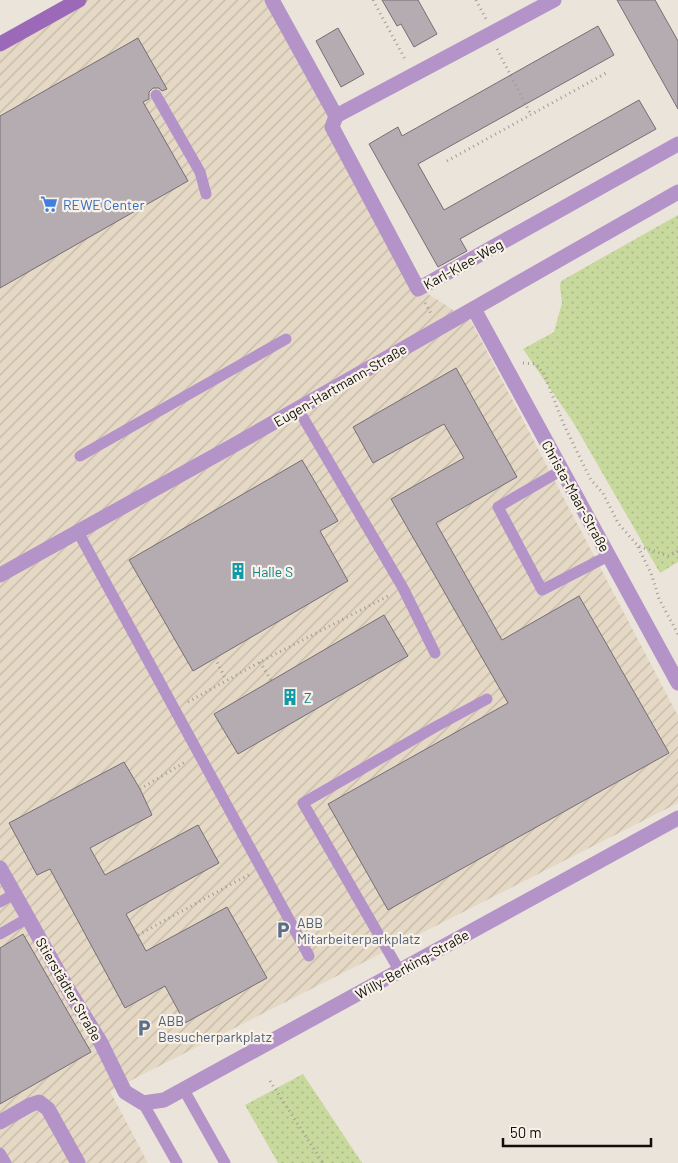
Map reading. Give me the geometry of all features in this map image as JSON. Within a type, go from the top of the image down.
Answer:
[{"type":"main road","points":[[0,44],[79,0]]},
{"type":"street","name":"Karl-Klee-Weg","points":[[272,0],[336,116],[332,126],[418,289],[678,144]]},
{"type":"street","points":[[336,116],[554,0]]},
{"type":"street","name":"Eugen-Hartmann-Straße","points":[[0,575],[298,409],[678,192]]},
{"type":"street","name":"Christa-Maar-Straße","points":[[474,309],[678,683]]},
{"type":"street","name":"Willy-Berking-Straße","points":[[143,1103],[164,1100],[184,1090],[678,818]]},
{"type":"street","name":"Stierstädter Straße","points":[[0,868],[69,992],[101,1043],[125,1092],[143,1103]]},
{"type":"street","points":[[0,1122],[39,1102],[48,1109],[78,1163]]},
{"type":"lane","points":[[156,95],[200,172],[206,194]]},
{"type":"lane","points":[[80,456],[286,339]]},
{"type":"lane","points":[[298,409],[403,588],[435,653]]},
{"type":"lane","points":[[562,470],[498,507],[542,590],[608,556]]},
{"type":"lane","points":[[78,532],[309,956]]},
{"type":"lane","points":[[399,970],[303,803],[487,699]]},
{"type":"lane","points":[[0,902],[14,894]]},
{"type":"lane","points":[[0,934],[28,918]]},
{"type":"lane","points":[[184,1090],[225,1163]]},
{"type":"lane","points":[[143,1103],[176,1163]]},
{"type":"lane","points":[[0,1153],[6,1163]]},
{"type":"path","points":[[373,0],[414,75]]},
{"type":"path","points":[[490,35],[531,115]]},
{"type":"path","points":[[447,161],[608,72]]},
{"type":"path","points":[[418,289],[439,329]]},
{"type":"path","points":[[502,362],[536,364],[544,374],[564,425],[591,480],[603,493],[618,523],[638,546],[651,573],[659,599],[678,634]]},
{"type":"path","points":[[638,546],[669,556],[678,551]]},
{"type":"path","points":[[175,710],[226,680],[403,588]]},
{"type":"path","points":[[215,658],[226,680]]},
{"type":"path","points":[[260,662],[271,680]]},
{"type":"path","points":[[140,789],[198,754]]},
{"type":"path","points":[[138,935],[261,868]]},
{"type":"path","points":[[270,1081],[323,1163]]},
{"type":"shaded area","points":[[73,0],[270,0],[428,294],[471,321],[678,716],[678,803],[110,1091],[148,1163],[0,1163],[0,42]]},
{"type":"green space","points":[[678,215],[678,562],[660,573],[573,422],[523,349],[554,332],[562,303],[561,281]]},
{"type":"green space","points":[[303,1074],[362,1163],[278,1163],[245,1105]]},
{"type":"building","points":[[382,0],[418,0],[437,34],[414,47],[401,24],[397,26]]},
{"type":"building","points":[[617,0],[655,0],[678,41],[678,109]]},
{"type":"building","points":[[598,26],[614,55],[418,164],[444,210],[639,100],[656,129],[460,239],[467,251],[438,267],[369,144],[398,127],[402,136]]},
{"type":"building","points":[[338,28],[364,74],[341,87],[316,41]]},
{"type":"building","points":[[138,38],[167,89],[162,91],[159,88],[153,88],[149,92],[149,99],[143,102],[188,181],[0,288],[0,116]]},
{"type":"building","points":[[456,368],[517,477],[436,523],[502,640],[579,596],[669,753],[388,910],[328,804],[508,703],[391,499],[464,458],[444,424],[373,463],[353,427]]},
{"type":"building","name":"Halle S","points":[[302,460],[338,521],[320,531],[348,581],[193,671],[129,560]]},
{"type":"building","name":"Z","points":[[384,615],[408,656],[238,754],[214,714]]},
{"type":"building","points":[[124,762],[140,789],[152,815],[90,848],[105,875],[198,825],[219,863],[126,914],[146,951],[227,907],[267,978],[185,1023],[165,986],[125,1008],[50,869],[37,875],[9,823]]},
{"type":"building","points":[[23,934],[91,1052],[0,1104],[0,948]]},
{"type":"place","name":"REWE Center","points":[[49,204]]},
{"type":"place","name":"Halle S","points":[[238,571]]},
{"type":"place","name":"Z","points":[[290,697]]},
{"type":"place","name":"ABB Mitarbeiterparkplatz","points":[[283,930]]},
{"type":"place","name":"ABB Besucherparkplatz","points":[[144,1028]]}]
